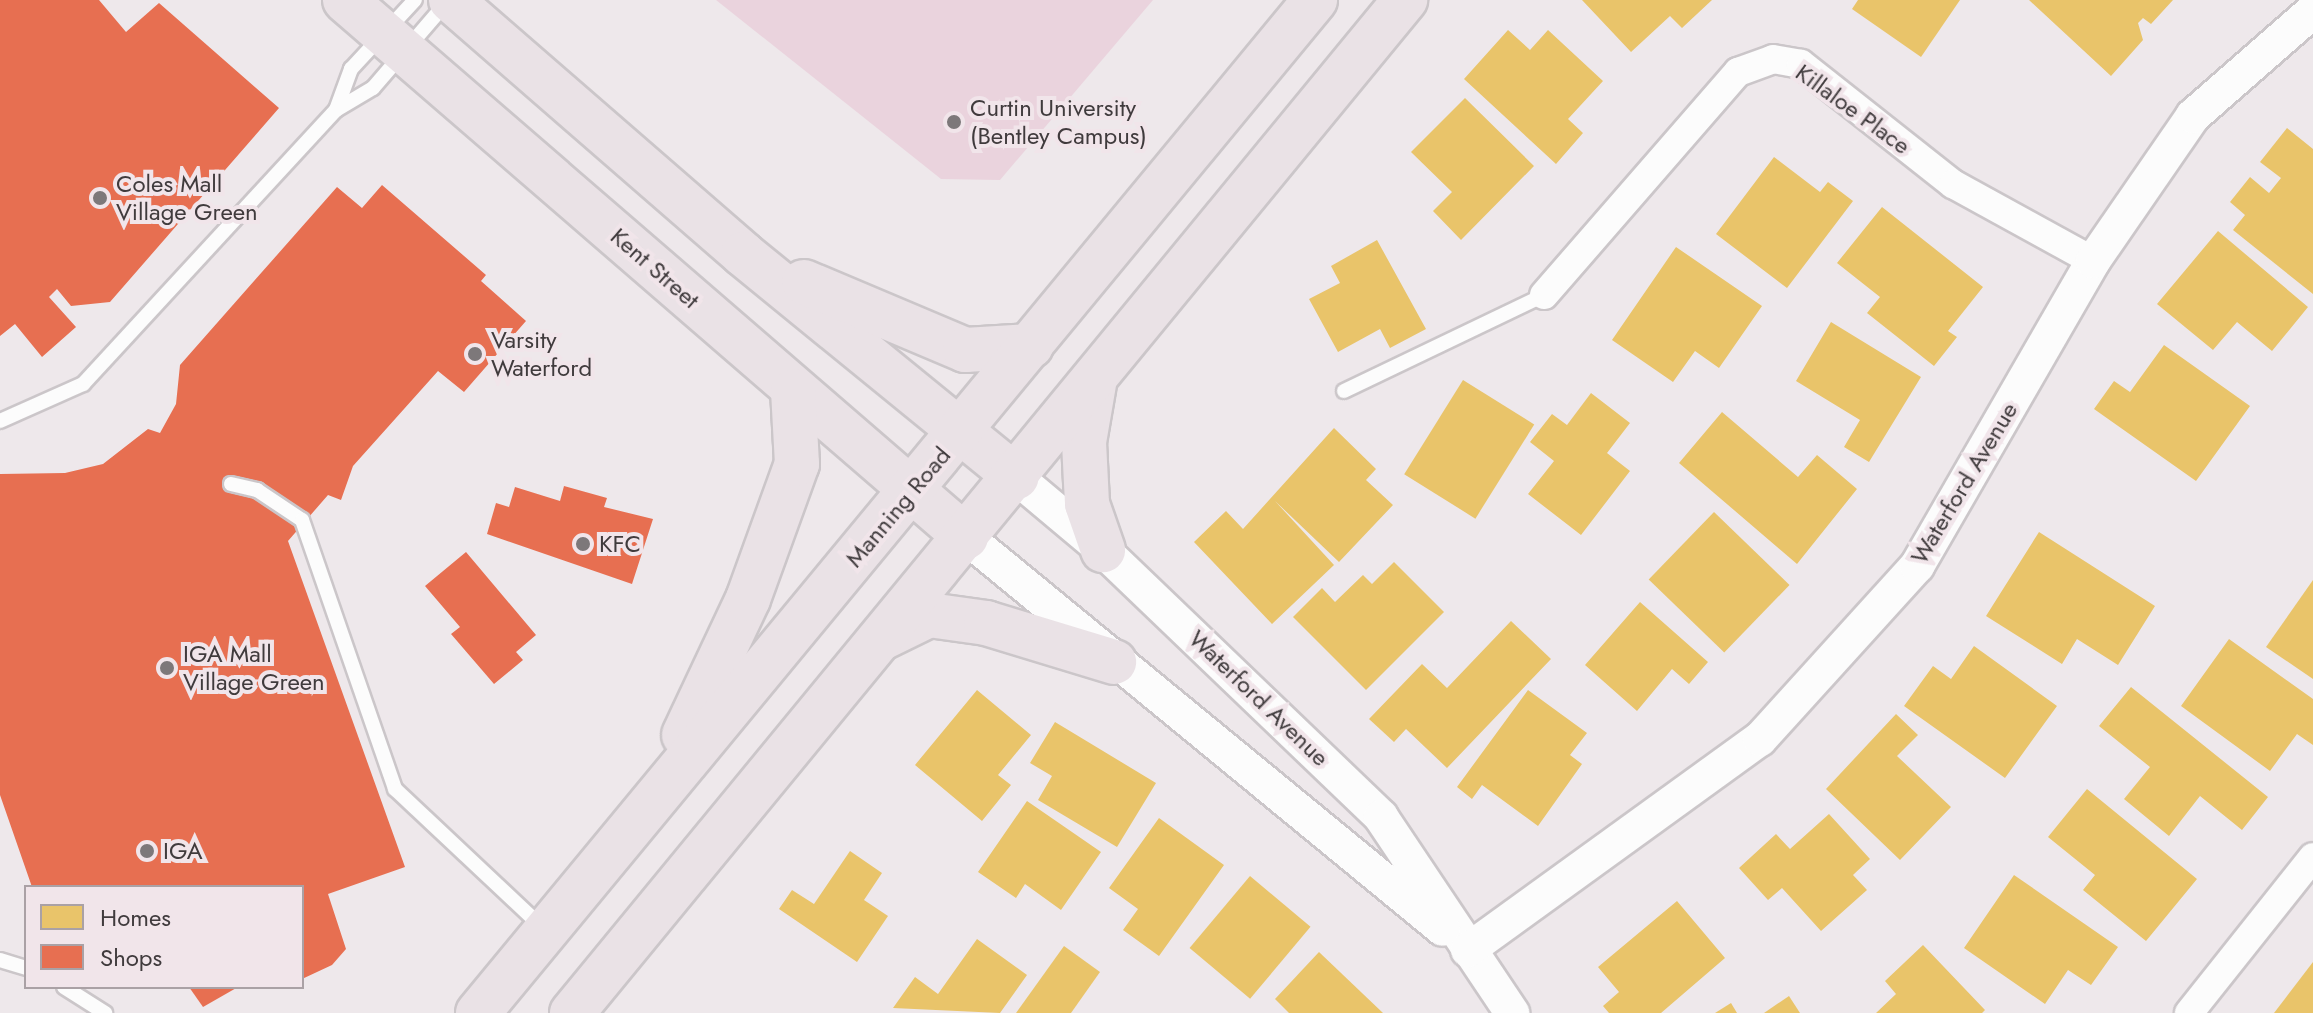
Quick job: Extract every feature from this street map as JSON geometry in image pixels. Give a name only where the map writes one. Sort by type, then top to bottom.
[{"type":"main road","name":"Kent Street","points":[[345,0],[793,391],[966,537]]},
{"type":"main road","points":[[450,0],[743,254],[1016,477]]},
{"type":"main road","name":"Manning Road","points":[[478,1013],[547,931],[661,785],[962,431],[1315,0]]},
{"type":"main road","points":[[572,1013],[1016,477],[1096,374],[1405,0]]},
{"type":"main road","points":[[743,254],[921,337],[965,350],[1031,346]]},
{"type":"main road","points":[[1096,374],[1084,442],[1087,504],[1103,550]]},
{"type":"main road","points":[[661,785],[748,599],[797,464],[793,391]]},
{"type":"main road","points":[[881,639],[929,615],[986,623],[1114,662]]},
{"type":"street","name":"Waterford Avenue","points":[[1468,950],[1760,739],[1907,577],[2093,261],[2193,116],[2313,11]]},
{"type":"street","name":"Killaloe Place","points":[[1544,295],[1738,72],[1773,59],[1801,64],[1953,184],[2093,261]]},
{"type":"street","name":"Waterford Avenue","points":[[1016,477],[1103,550],[1381,817],[1512,1013]]},
{"type":"street","name":"Waterford Avenue","points":[[966,537],[1114,662],[1468,950]]},
{"type":"street","points":[[2189,1013],[2313,857]]},
{"type":"lane","points":[[0,421],[83,384],[336,110],[373,88],[415,0]]},
{"type":"lane","points":[[336,110],[351,69],[394,43],[450,0]]},
{"type":"lane","points":[[1344,391],[1544,295]]},
{"type":"lane","points":[[231,484],[257,490],[298,514],[395,789],[461,856],[547,931]]},
{"type":"lane","points":[[0,960],[24,967]]},
{"type":"lane","points":[[67,989],[105,1013]]},
{"type":"shaded area","points":[[716,0],[1153,0],[1000,180],[941,179]]},
{"type":"building: Homes","points":[[1582,0],[1712,0],[1682,28],[1670,16],[1631,52]]},
{"type":"building: Homes","points":[[1858,0],[1960,0],[1921,57],[1852,9]]},
{"type":"building: Homes","points":[[2029,0],[2173,0],[2151,24],[2143,18],[2138,23],[2143,40],[2111,76]]},
{"type":"building: Homes","points":[[1508,30],[1530,50],[1548,30],[1603,81],[1568,119],[1583,133],[1556,164],[1464,79]]},
{"type":"building: Homes","points":[[1465,98],[1534,166],[1461,240],[1433,211],[1452,192],[1411,152]]},
{"type":"building: Homes","points":[[2287,128],[2313,149],[2313,294],[2233,230],[2245,215],[2230,202],[2250,177],[2269,193],[2281,178],[2260,162]]},
{"type":"building: Homes","points":[[1774,157],[1820,192],[1828,182],[1853,201],[1787,288],[1716,234]]},
{"type":"building: Homes","points":[[1882,207],[1983,287],[1948,331],[1957,337],[1934,366],[1867,313],[1880,297],[1837,263]]},
{"type":"building: Homes","points":[[2218,231],[2308,307],[2272,351],[2237,322],[2213,350],[2157,304]]},
{"type":"building: Homes","points":[[1377,240],[1426,329],[1390,348],[1380,329],[1338,352],[1309,299],[1340,283],[1331,266]]},
{"type":"building: Homes","points":[[1676,247],[1762,306],[1719,368],[1695,351],[1673,382],[1612,340]]},
{"type":"building: Homes","points":[[1831,322],[1921,377],[1869,462],[1844,447],[1860,420],[1796,381]]},
{"type":"building: Homes","points":[[2164,345],[2250,406],[2196,481],[2094,409],[2114,381],[2130,392]]},
{"type":"building: Homes","points":[[1463,380],[1534,425],[1475,519],[1404,474]]},
{"type":"building: Homes","points":[[1591,393],[1630,423],[1607,453],[1630,471],[1581,535],[1528,494],[1554,461],[1530,442],[1552,414],[1567,425]]},
{"type":"building: Homes","points":[[1722,412],[1798,477],[1817,455],[1857,489],[1797,564],[1679,463]]},
{"type":"building: Homes","points":[[1334,428],[1376,469],[1366,480],[1393,505],[1339,562],[1275,501],[1334,565],[1272,624],[1194,542],[1226,511],[1243,529]]},
{"type":"building: Homes","points":[[1714,512],[1790,585],[1724,653],[1649,580]]},
{"type":"building: Homes","points":[[2039,532],[2155,606],[2118,665],[2077,639],[2062,664],[1986,616]]},
{"type":"building: Homes","points":[[1394,562],[1444,612],[1366,690],[1293,617],[1322,588],[1335,602],[1363,575],[1372,584]]},
{"type":"building: Homes","points":[[2313,580],[2313,679],[2266,647]]},
{"type":"building: Homes","points":[[1640,602],[1708,662],[1689,684],[1672,669],[1637,711],[1585,665]]},
{"type":"building: Homes","points":[[1511,621],[1551,659],[1447,768],[1406,729],[1394,742],[1369,719],[1422,664],[1447,688]]},
{"type":"building: Homes","points":[[2229,639],[2313,699],[2313,745],[2297,734],[2270,771],[2181,706]]},
{"type":"building: Homes","points":[[1974,646],[2057,706],[2005,778],[1904,706],[1933,666],[1951,679]]},
{"type":"building: Homes","points":[[2131,687],[2268,797],[2242,830],[2200,796],[2169,836],[2124,799],[2150,767],[2099,726]]},
{"type":"building: Homes","points":[[977,690],[1031,735],[998,775],[1011,785],[982,821],[915,765]]},
{"type":"building: Homes","points":[[1528,690],[1587,733],[1570,755],[1582,764],[1538,826],[1482,785],[1472,799],[1457,787]]},
{"type":"building: Homes","points":[[1896,714],[1918,735],[1897,756],[1951,807],[1900,860],[1826,789]]},
{"type":"building: Homes","points":[[1055,722],[1156,783],[1117,847],[1038,800],[1052,776],[1030,763]]},
{"type":"building: Homes","points":[[2087,789],[2197,879],[2146,941],[2083,890],[2095,875],[2048,837]]},
{"type":"building: Homes","points":[[1027,801],[1101,852],[1061,910],[1025,884],[1016,898],[978,872]]},
{"type":"building: Homes","points":[[1829,814],[1870,859],[1853,875],[1867,890],[1821,931],[1782,888],[1768,900],[1739,868],[1776,834],[1790,849]]},
{"type":"building: Homes","points":[[1159,818],[1224,865],[1159,956],[1123,930],[1138,909],[1109,888]]},
{"type":"building: Homes","points":[[850,851],[882,873],[864,900],[888,916],[857,962],[779,909],[792,890],[814,904]]},
{"type":"building: Homes","points":[[2014,875],[2118,947],[2091,985],[2068,970],[2045,1004],[1964,948]]},
{"type":"building: Homes","points":[[1250,876],[1311,927],[1250,999],[1190,948]]},
{"type":"building: Homes","points":[[1677,901],[1725,958],[1661,1013],[1609,1013],[1603,1006],[1619,992],[1598,967]]},
{"type":"building: Homes","points":[[977,939],[1027,975],[1000,1013],[893,1008],[915,977],[938,994]]},
{"type":"building: Homes","points":[[1923,945],[1985,1010],[1982,1013],[1876,1013],[1896,994],[1885,981]]},
{"type":"building: Homes","points":[[1064,946],[1100,972],[1071,1013],[1016,1013]]},
{"type":"building: Homes","points":[[1319,952],[1383,1013],[1289,1013],[1275,999]]},
{"type":"building: Homes","points":[[2313,962],[2313,1013],[2274,1013]]},
{"type":"building: Homes","points":[[1789,996],[1800,1013],[1764,1013]]},
{"type":"building: Homes","points":[[1731,1003],[1737,1013],[1715,1013]]},
{"type":"building: Shops","name":"Coles Mall Village Green","points":[[0,0],[99,0],[126,32],[159,3],[279,108],[110,302],[71,306],[57,289],[49,297],[76,327],[42,357],[15,324],[0,336]]},
{"type":"building: Shops","name":"IGA Mall Village Green","points":[[382,185],[486,275],[481,281],[526,321],[464,392],[438,371],[353,466],[341,500],[328,495],[288,541],[405,867],[328,894],[346,949],[332,965],[304,978],[304,885],[31,885],[0,795],[0,474],[65,473],[103,464],[148,429],[160,433],[176,404],[180,365],[337,187],[362,208]]},
{"type":"building: Shops","name":"KFC","points":[[564,486],[607,498],[604,507],[653,519],[632,584],[487,534],[496,503],[509,507],[515,487],[560,501]]},
{"type":"building: Shops","points":[[466,552],[536,635],[516,652],[523,660],[494,684],[451,634],[460,627],[425,586]]},
{"type":"building: Shops","points":[[190,989],[234,989],[203,1007]]},
{"type":"place","name":"Curtin University (Bentley Campus)","points":[[954,122]]},
{"type":"place","name":"Coles Mall Village Green","points":[[100,198]]},
{"type":"place","name":"Varsity Waterford","points":[[475,354]]},
{"type":"place","name":"KFC","points":[[583,544]]},
{"type":"place","name":"IGA Mall Village Green","points":[[167,668]]},
{"type":"place","name":"IGA","points":[[147,851]]}]
